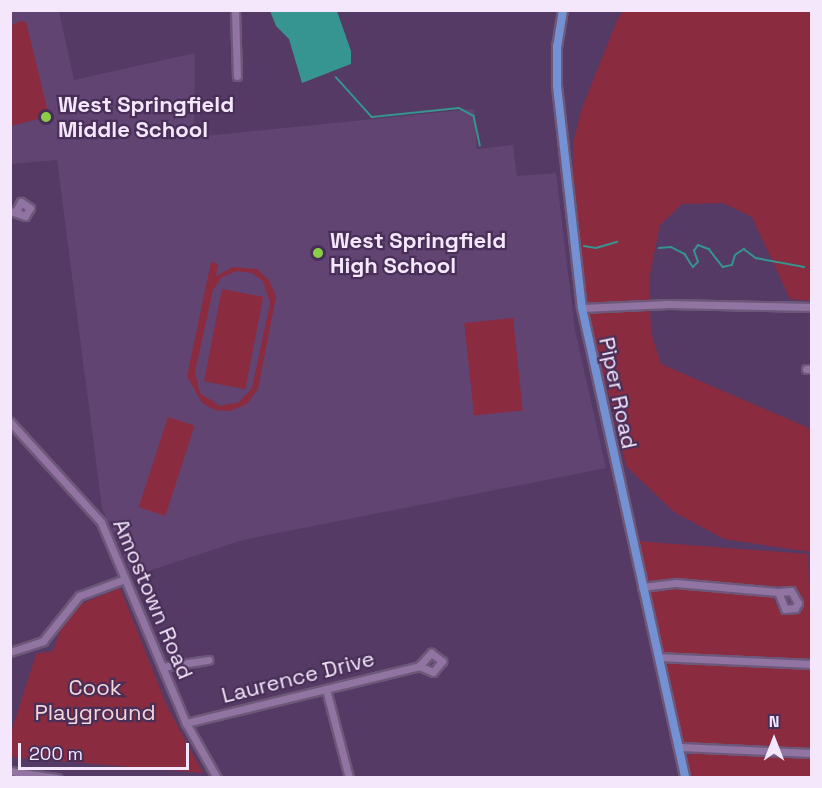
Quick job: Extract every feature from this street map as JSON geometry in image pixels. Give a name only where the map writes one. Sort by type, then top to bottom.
[{"type":"main road","name":"Piper Road","points":[[563,10],[556,68],[582,308],[685,777]]},
{"type":"street","points":[[235,10],[237,76]]},
{"type":"street","points":[[582,308],[668,304],[812,307]]},
{"type":"street","name":"Amostown Road","points":[[10,423],[96,512],[186,723],[217,777]]},
{"type":"street","points":[[10,652],[43,641],[79,596],[125,579]]},
{"type":"street","points":[[642,587],[676,583],[778,592]]},
{"type":"street","points":[[658,657],[812,664]]},
{"type":"street","points":[[162,667],[208,660]]},
{"type":"street","name":"Laurence Drive","points":[[186,723],[419,666]]},
{"type":"street","points":[[327,689],[349,777]]},
{"type":"street","points":[[679,747],[812,753]]},
{"type":"street","points":[[10,771],[57,777]]},
{"type":"shaded area","name":"West Springfield High School","points":[[10,11],[59,11],[74,80],[195,53],[194,137],[474,109],[477,149],[513,145],[517,176],[556,173],[575,330],[606,468],[243,540],[133,576],[102,508],[57,160],[11,164]]},
{"type":"shaded area","points":[[270,11],[337,11],[351,51],[351,64],[302,83],[289,39],[276,26]]},
{"type":"green space","points":[[624,10],[811,11],[811,301],[790,299],[752,217],[723,203],[682,204],[660,225],[649,279],[651,333],[661,364],[811,429],[811,552],[724,539],[674,512],[626,466],[586,300],[573,167],[573,143],[582,108],[618,18]]},
{"type":"green space","points":[[21,21],[26,22],[49,116],[11,126],[11,25]]},
{"type":"green space","points":[[211,262],[218,264],[216,276],[233,267],[257,269],[269,280],[276,297],[258,389],[247,404],[230,411],[215,410],[202,403],[187,376]],"holes":[[[237,271],[252,273],[263,281],[270,303],[252,388],[239,402],[220,406],[200,393],[195,372],[213,290],[222,277]]]},
{"type":"green space","points":[[222,289],[263,297],[245,389],[204,381]]},
{"type":"green space","points":[[513,318],[523,410],[474,416],[464,323]]},
{"type":"green space","points":[[168,417],[195,426],[165,516],[139,507]]},
{"type":"green space","points":[[637,541],[808,554],[811,661],[663,653],[648,593],[650,589],[675,587],[770,593],[779,609],[790,614],[801,606],[802,597],[795,589],[785,587],[674,579],[647,582]]},
{"type":"green space","name":"Cook Playground","points":[[120,588],[167,706],[203,773],[11,757],[11,733],[36,654],[53,651],[63,623],[78,605]]},
{"type":"green space","points":[[671,662],[811,668],[811,749],[684,742],[665,667]]},
{"type":"green space","points":[[695,752],[811,757],[811,777],[690,777],[687,756]]},
{"type":"waterway","points":[[336,77],[372,117],[459,108],[474,116],[480,145]]},
{"type":"waterway","points":[[584,246],[596,248],[617,242]]},
{"type":"waterway","points":[[659,248],[671,247],[685,254],[693,267],[698,262],[694,251],[698,245],[709,249],[723,267],[732,265],[735,255],[744,249],[756,258],[804,267]]},
{"type":"place","name":"West Springfield Middle School","points":[[46,117]]},
{"type":"place","name":"West Springfield High School","points":[[318,253]]}]
